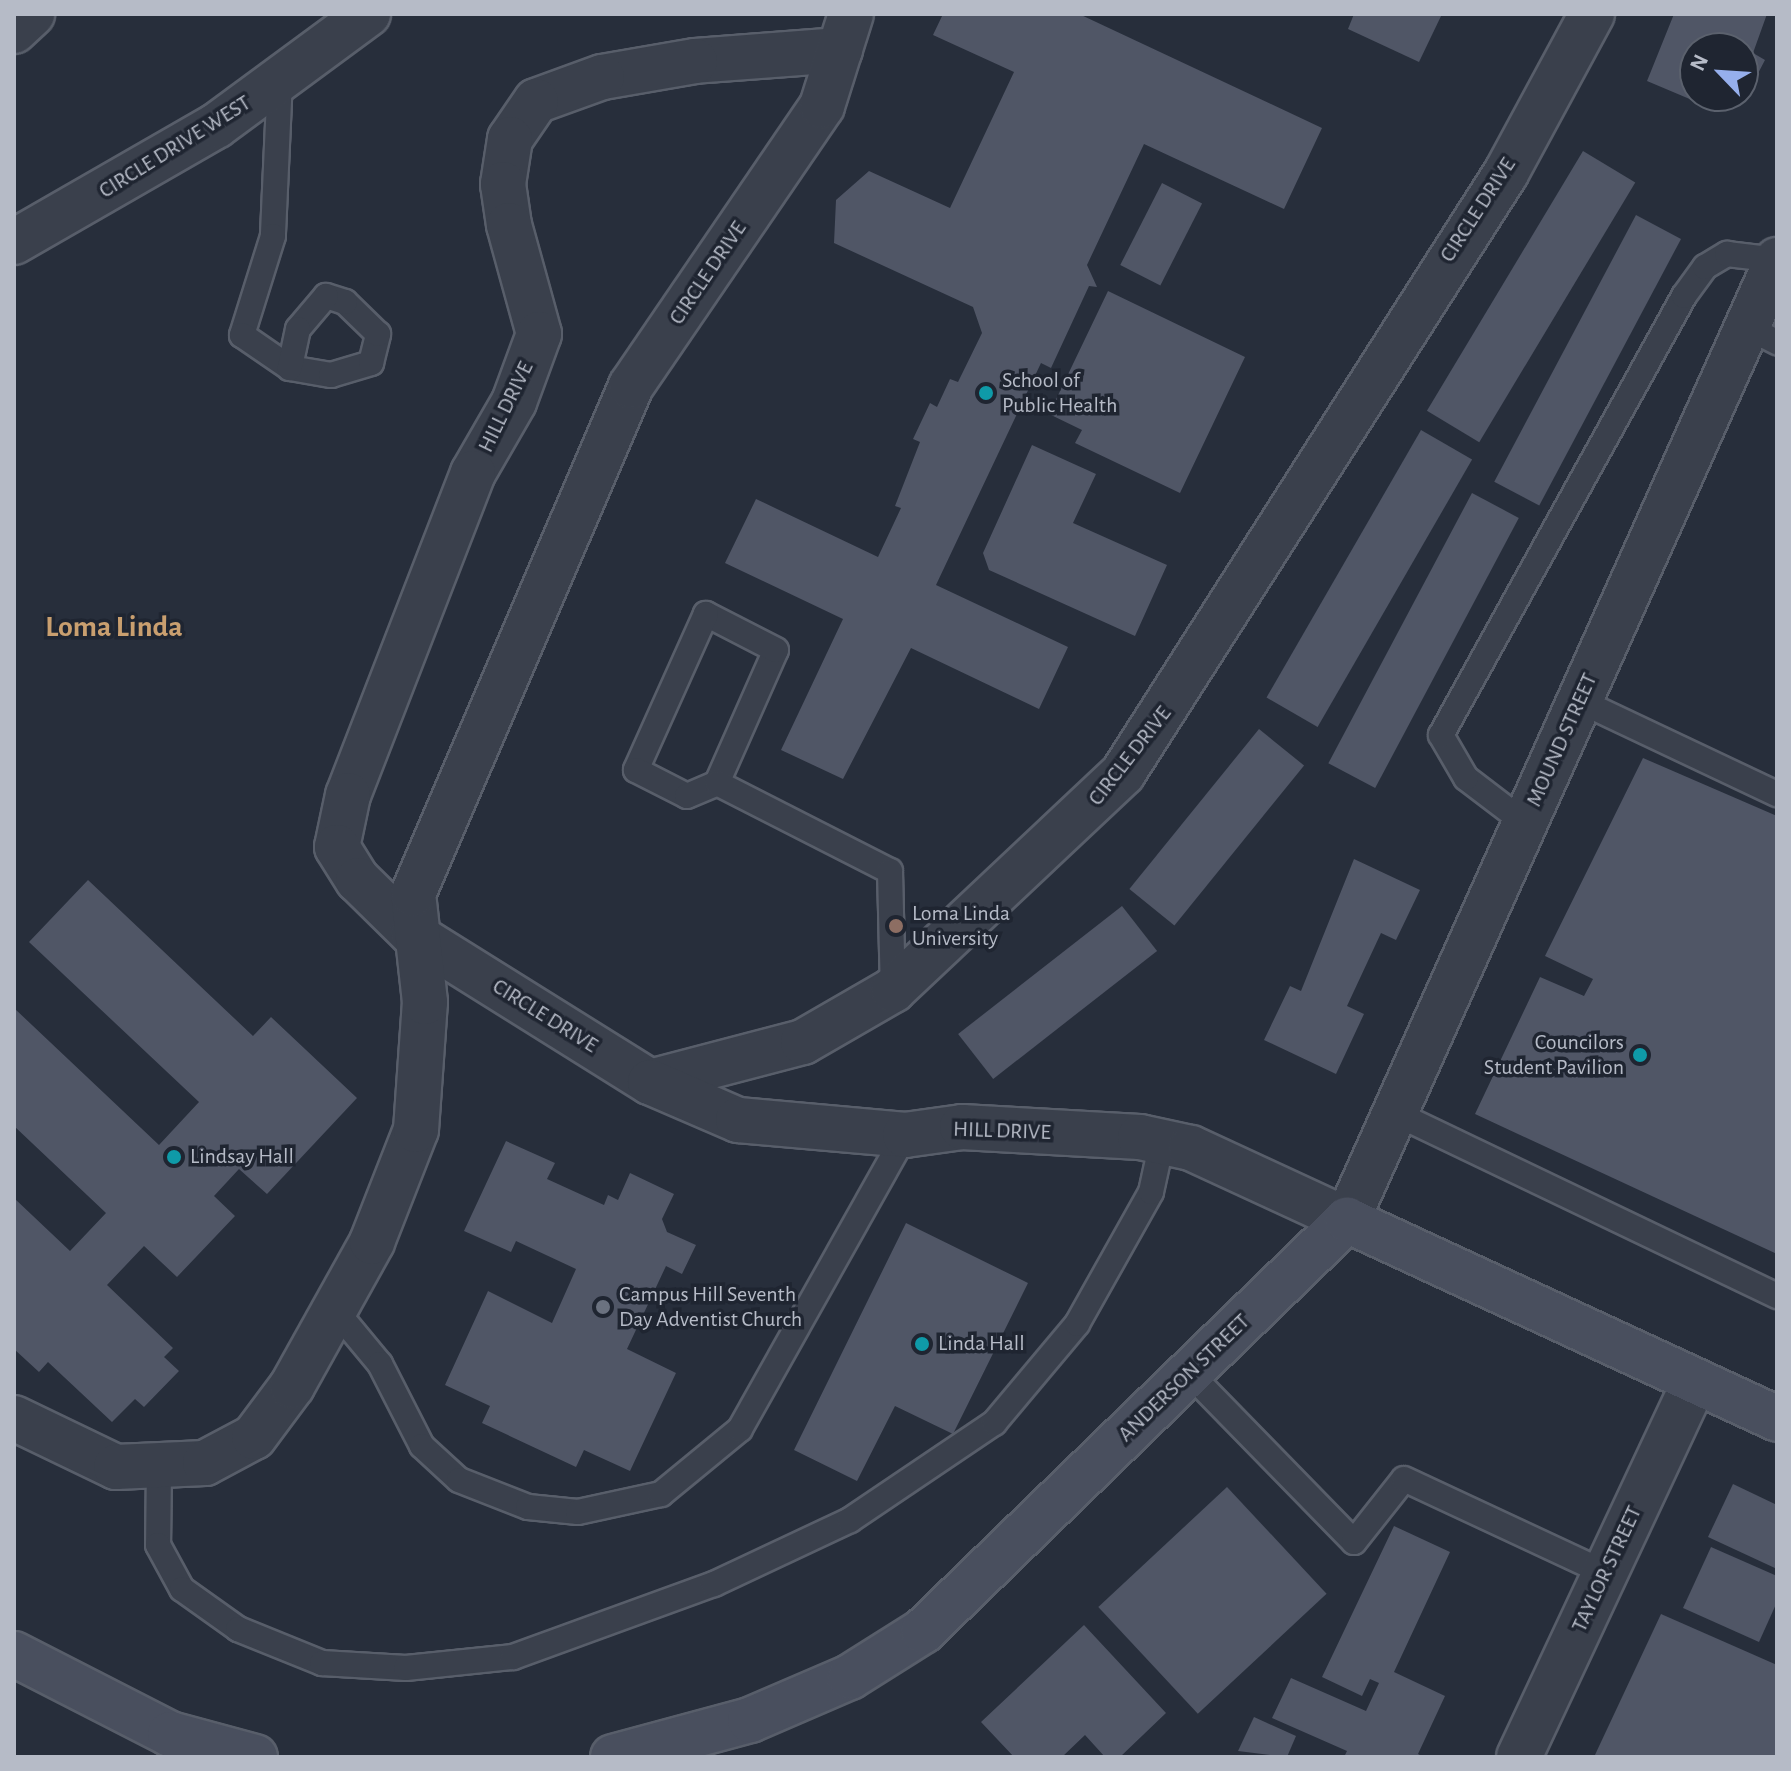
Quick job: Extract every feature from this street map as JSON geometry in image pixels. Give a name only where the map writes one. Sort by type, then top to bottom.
[{"type":"main road","name":"ANDERSON STREET","points":[[627,1756],[781,1707],[850,1677],[923,1631],[1347,1220]]},
{"type":"main road","points":[[1347,1220],[1777,1419]]},
{"type":"main road","points":[[14,1654],[170,1734],[255,1757]]},
{"type":"street","points":[[14,31],[32,14]]},
{"type":"street","name":"CIRCLE DRIVE WEST","points":[[14,242],[216,126],[368,14]]},
{"type":"street","name":"CIRCLE DRIVE","points":[[413,934],[650,1082],[803,1042],[893,990],[1123,773],[1506,173],[1592,14]]},
{"type":"street","name":"CIRCLE DRIVE","points":[[14,1418],[116,1467],[205,1463],[254,1437],[336,1311],[416,1130],[425,1002],[413,934],[413,894],[631,386],[822,106],[845,32]]},
{"type":"street","name":"HILL DRIVE","points":[[413,934],[358,880],[337,847],[348,795],[473,473],[514,402],[539,334],[509,225],[503,184],[510,139],[536,101],[602,77],[845,32]]},
{"type":"street","name":"MOUND STREET","points":[[1347,1220],[1580,701],[1762,334],[1777,260]]},
{"type":"street","name":"HILL DRIVE","points":[[650,1082],[738,1120],[905,1135],[962,1127],[1162,1142],[1191,1148],[1347,1220]]},
{"type":"street","name":"TAYLOR STREET","points":[[1519,1757],[1695,1382]]},
{"type":"lane","points":[[280,79],[273,236],[242,335],[290,368]]},
{"type":"lane","points":[[1525,823],[1466,778],[1441,735],[1684,296],[1705,267],[1727,254],[1777,260]]},
{"type":"lane","points":[[706,614],[776,650],[717,783],[687,796],[636,770],[706,614]]},
{"type":"lane","points":[[1580,701],[1777,794]]},
{"type":"lane","points":[[717,783],[890,871],[893,990]]},
{"type":"lane","points":[[1395,1113],[1777,1296]]},
{"type":"lane","points":[[336,1311],[380,1364],[422,1446],[459,1480],[528,1507],[578,1512],[661,1494],[740,1429],[905,1135]]},
{"type":"lane","points":[[159,1467],[158,1545],[182,1589],[238,1629],[322,1663],[406,1668],[513,1657],[714,1584],[850,1520],[994,1423],[1077,1324],[1151,1192],[1162,1142]]},
{"type":"lane","points":[[1189,1373],[1354,1542],[1404,1479],[1606,1573]]},
{"type":"building","name":"School of Public Health","points":[[943,14],[1079,14],[1322,128],[1284,209],[1144,144],[1087,265],[1097,287],[1089,286],[1051,368],[1041,363],[936,585],[1068,647],[1039,709],[911,648],[843,779],[781,750],[843,619],[725,563],[756,499],[878,557],[901,508],[895,506],[920,442],[913,439],[930,403],[937,407],[950,379],[958,382],[982,333],[973,307],[834,243],[836,200],[869,171],[950,208],[1014,72],[933,35]]},
{"type":"building","points":[[1354,14],[1442,14],[1419,62],[1348,29]]},
{"type":"building","points":[[1674,14],[1767,14],[1759,36],[1759,32],[1679,32],[1679,95],[1647,81]]},
{"type":"building","points":[[1759,56],[1765,60],[1759,72]]},
{"type":"building","points":[[1583,151],[1635,182],[1479,442],[1427,411]]},
{"type":"building","points":[[1162,183],[1202,203],[1160,285],[1120,265]]},
{"type":"building","points":[[1636,215],[1681,239],[1539,506],[1494,482]]},
{"type":"building","points":[[1108,291],[1245,357],[1180,493],[1075,443],[1082,430],[1049,414]]},
{"type":"building","points":[[1421,430],[1472,459],[1318,727],[1266,698]]},
{"type":"building","points":[[1032,445],[1096,474],[1073,523],[1167,565],[1135,636],[989,570],[983,553]]},
{"type":"building","points":[[1472,493],[1519,518],[1375,788],[1328,763]]},
{"type":"building","points":[[1259,729],[1304,766],[1174,926],[1129,889]]},
{"type":"building","name":"Councilors Student Pavilion","points":[[1643,758],[1777,816],[1777,1254],[1475,1114],[1540,977],[1584,996],[1593,979],[1545,956]]},
{"type":"building","points":[[1354,859],[1420,890],[1396,940],[1381,933],[1347,1006],[1364,1014],[1336,1074],[1264,1040],[1290,986],[1301,991]]},
{"type":"building","name":"Lindsay Hall","points":[[88,880],[253,1036],[271,1017],[357,1098],[267,1194],[239,1169],[214,1196],[235,1216],[177,1277],[144,1246],[107,1285],[173,1348],[164,1357],[179,1371],[144,1407],[135,1399],[112,1422],[48,1362],[39,1372],[14,1349],[14,1198],[70,1251],[106,1213],[14,1126],[14,1008],[159,1145],[199,1102],[29,942]]},
{"type":"building","points":[[1122,906],[1157,951],[993,1079],[958,1034]]},
{"type":"building","name":"Campus Hill Seventh Day Adventist Church","points":[[506,1141],[555,1163],[547,1179],[604,1205],[608,1195],[618,1200],[630,1173],[674,1194],[662,1219],[667,1232],[696,1245],[682,1274],[666,1266],[627,1349],[676,1373],[630,1471],[584,1450],[576,1467],[482,1423],[490,1406],[445,1385],[488,1291],[552,1323],[576,1269],[516,1241],[511,1252],[464,1231]]},
{"type":"building","name":"Linda Hall","points":[[906,1223],[1028,1283],[953,1434],[895,1406],[857,1481],[794,1450]]},
{"type":"building","points":[[1733,1484],[1777,1505],[1777,1569],[1708,1537]]},
{"type":"building","points":[[1227,1487],[1327,1594],[1198,1714],[1098,1607]]},
{"type":"building","points":[[1394,1526],[1450,1552],[1394,1672],[1445,1696],[1418,1754],[1424,1757],[1344,1757],[1347,1751],[1272,1718],[1291,1678],[1366,1711],[1379,1683],[1370,1679],[1362,1696],[1322,1677]]},
{"type":"building","points":[[1711,1547],[1777,1576],[1777,1602],[1759,1642],[1683,1608]]},
{"type":"building","points":[[1661,1614],[1777,1665],[1777,1757],[1594,1757]]},
{"type":"building","points":[[1084,1625],[1166,1713],[1120,1757],[1105,1757],[1085,1735],[1062,1757],[1014,1757],[981,1722]]},
{"type":"building","points":[[1254,1717],[1296,1736],[1287,1757],[1238,1751]]},
{"type":"place","name":"School of Public Health","points":[[986,393]]},
{"type":"place","name":"Loma Linda University","points":[[896,926]]},
{"type":"place","name":"Councilors Student Pavilion","points":[[1640,1055]]},
{"type":"place","name":"Lindsay Hall","points":[[174,1157]]},
{"type":"place","name":"Campus Hill Seventh Day Adventist Church","points":[[603,1307]]},
{"type":"place","name":"Linda Hall","points":[[922,1344]]},
{"type":"district","name":"Loma Linda","points":[[114,627]]}]
